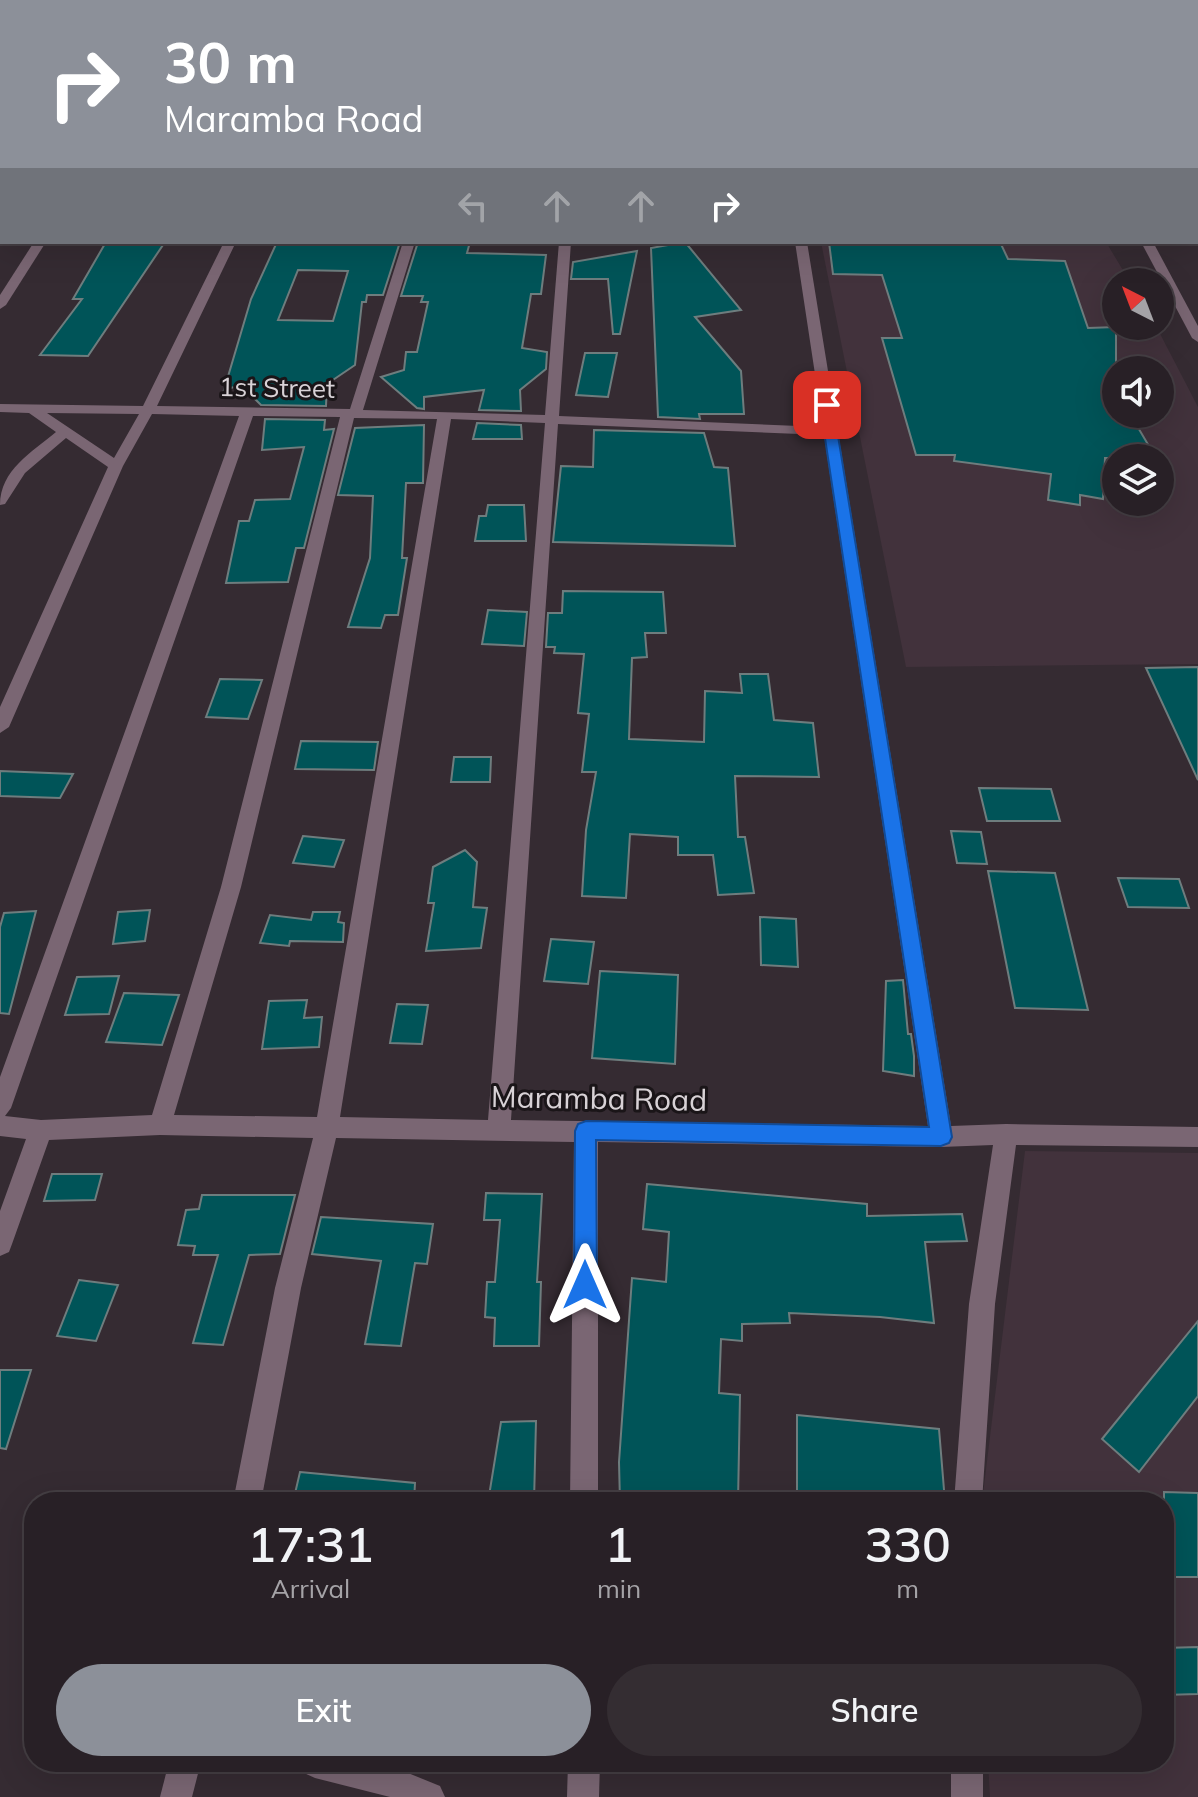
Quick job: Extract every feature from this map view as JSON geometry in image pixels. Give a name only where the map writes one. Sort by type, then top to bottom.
[{"type":"street","points":[[1142,0],[1164,0]]},
{"type":"street","points":[[0,305],[39,244]]},
{"type":"street","points":[[0,727],[116,466],[148,410],[229,244]]},
{"type":"street","points":[[160,1125],[231,887],[352,414],[408,244]]},
{"type":"street","points":[[499,1130],[565,244]]},
{"type":"street","points":[[801,244],[941,1137]]},
{"type":"street","points":[[1148,244],[1182,295],[1198,338]]},
{"type":"street","name":"1st Street","points":[[0,408],[445,415],[830,431]]},
{"type":"street","points":[[31,408],[116,466]]},
{"type":"street","points":[[0,1108],[248,411]]},
{"type":"street","points":[[249,1492],[288,1288],[327,1128],[445,415]]},
{"type":"street","points":[[0,501],[19,470],[67,430]]},
{"type":"street","name":"Maramba Road","points":[[0,1126],[41,1130],[160,1125],[941,1137],[1006,1134],[1198,1137]]},
{"type":"street","points":[[0,1244],[41,1130]]},
{"type":"street","points":[[584,1492],[586,1131]]},
{"type":"street","points":[[969,1492],[982,1304],[1006,1134]]},
{"type":"street","points":[[176,1797],[182,1772]]},
{"type":"street","points":[[359,1772],[429,1797]]},
{"type":"street","points":[[583,1797],[584,1772]]},
{"type":"street","points":[[967,1772],[967,1797]]},
{"type":"shaded area","points":[[821,244],[1107,244],[1122,268],[1102,268],[1102,340],[1163,340],[1172,356],[1102,356],[1102,428],[1174,428],[1174,361],[1198,407],[1198,664],[906,667]]},
{"type":"shaded area","points":[[1025,1151],[1198,1153],[1198,1797],[990,1797],[989,1772],[1174,1772],[1174,1492],[983,1492]]},
{"type":"building","points":[[105,244],[164,244],[88,356],[40,355],[82,299],[73,299]]},
{"type":"building","points":[[276,244],[399,244],[383,295],[367,295],[366,302],[362,302],[355,365],[327,384],[326,406],[261,405],[241,385],[224,390],[251,299]],"holes":[[[298,270],[348,271],[333,321],[278,320]]]},
{"type":"building","points":[[417,244],[469,244],[467,253],[546,255],[541,294],[531,294],[522,348],[547,352],[546,369],[520,390],[521,411],[479,410],[484,390],[424,397],[424,409],[417,408],[381,377],[404,370],[406,352],[417,352],[428,302],[421,302],[423,296],[401,296]]},
{"type":"building","points":[[687,244],[741,310],[695,317],[741,371],[744,414],[699,414],[700,419],[658,417],[651,248]]},
{"type":"building","points":[[829,244],[1001,244],[1008,259],[1065,261],[1088,328],[1102,328],[1102,340],[1116,340],[1116,356],[1102,356],[1102,428],[1138,428],[1148,444],[1102,444],[1102,499],[1080,495],[1080,505],[1048,500],[1051,474],[954,461],[955,455],[916,455],[882,338],[902,338],[882,275],[833,274]]},
{"type":"building","points":[[637,251],[620,334],[613,334],[608,279],[571,279],[573,262]]},
{"type":"building","points":[[585,353],[617,353],[608,397],[576,395]]},
{"type":"building","points":[[265,419],[325,420],[324,430],[334,429],[304,548],[296,548],[288,582],[226,583],[239,521],[249,521],[255,500],[290,499],[304,447],[262,450]]},
{"type":"building","points":[[477,423],[521,425],[522,439],[473,439]]},
{"type":"building","points":[[424,425],[423,483],[406,483],[402,558],[407,558],[398,615],[385,615],[381,628],[348,627],[370,558],[373,496],[338,495],[355,428]]},
{"type":"building","points":[[594,430],[704,433],[714,467],[728,468],[735,546],[553,542],[561,466],[593,467]]},
{"type":"building","points":[[488,505],[524,505],[526,541],[475,541],[479,516],[486,516]]},
{"type":"building","points":[[563,591],[663,592],[666,633],[645,633],[647,657],[632,658],[629,739],[704,742],[705,691],[742,693],[740,674],[768,674],[774,720],[813,723],[819,777],[735,776],[738,837],[745,837],[754,893],[718,895],[713,855],[678,855],[678,837],[630,834],[626,898],[582,896],[586,830],[596,772],[582,772],[589,714],[578,713],[584,654],[554,653],[555,647],[546,647],[548,613],[562,613]]},
{"type":"building","points":[[488,610],[527,612],[524,646],[482,644]]},
{"type":"building","points":[[1198,667],[1198,780],[1146,668]]},
{"type":"building","points":[[220,679],[262,680],[248,719],[206,717]]},
{"type":"building","points":[[301,741],[378,742],[374,770],[295,769]]},
{"type":"building","points":[[454,757],[491,757],[490,782],[451,782]]},
{"type":"building","points":[[0,771],[73,774],[60,798],[0,796]]},
{"type":"building","points":[[979,788],[1051,789],[1060,821],[987,821]]},
{"type":"building","points":[[951,831],[981,832],[987,864],[957,863]]},
{"type":"building","points":[[303,836],[344,840],[334,867],[293,863]]},
{"type":"building","points":[[465,850],[477,862],[473,907],[487,908],[481,948],[426,951],[434,903],[428,903],[433,867]]},
{"type":"building","points":[[988,871],[1055,873],[1088,1010],[1015,1008]]},
{"type":"building","points":[[1118,878],[1179,879],[1189,908],[1128,907]]},
{"type":"building","points":[[150,910],[145,941],[113,944],[118,912]]},
{"type":"building","points":[[36,911],[9,1014],[0,1013],[0,927],[4,913]]},
{"type":"building","points":[[313,912],[340,912],[338,922],[344,923],[343,942],[290,941],[289,946],[260,943],[270,915],[311,920]]},
{"type":"building","points":[[760,917],[796,919],[798,967],[761,965]]},
{"type":"building","points":[[551,939],[594,942],[588,984],[544,981]]},
{"type":"building","points":[[600,971],[678,975],[675,1064],[592,1058]]},
{"type":"building","points":[[119,976],[109,1014],[65,1015],[77,977]]},
{"type":"building","points":[[903,980],[914,1076],[883,1071],[886,981]]},
{"type":"building","points":[[124,993],[179,995],[162,1045],[106,1042]]},
{"type":"building","points":[[307,1000],[304,1018],[322,1017],[319,1047],[262,1049],[269,1001]]},
{"type":"building","points":[[397,1004],[428,1005],[422,1044],[390,1043]]},
{"type":"building","points":[[52,1174],[102,1174],[95,1200],[44,1201]]},
{"type":"building","points":[[647,1184],[867,1204],[867,1216],[962,1214],[967,1241],[925,1242],[934,1323],[789,1313],[790,1323],[742,1324],[742,1341],[721,1339],[719,1393],[740,1395],[738,1492],[620,1492],[619,1462],[632,1278],[666,1282],[669,1232],[643,1229]]},
{"type":"building","points":[[486,1193],[542,1194],[537,1282],[541,1282],[539,1346],[494,1346],[495,1318],[485,1317],[487,1282],[495,1282],[500,1220],[484,1220]]},
{"type":"building","points":[[202,1195],[295,1195],[280,1254],[249,1255],[223,1345],[193,1343],[218,1255],[193,1255],[195,1246],[178,1245],[186,1210],[199,1209]]},
{"type":"building","points":[[321,1217],[433,1224],[427,1264],[415,1263],[401,1346],[365,1344],[381,1261],[312,1254]]},
{"type":"building","points":[[79,1280],[118,1285],[96,1341],[57,1336]]},
{"type":"building","points":[[1198,1321],[1198,1396],[1139,1472],[1102,1439]]},
{"type":"building","points":[[0,1370],[31,1370],[6,1449],[0,1448]]},
{"type":"building","points":[[797,1415],[939,1429],[944,1492],[797,1492]]},
{"type":"building","points":[[536,1421],[534,1492],[490,1492],[501,1422]]},
{"type":"building","points":[[300,1472],[415,1483],[415,1492],[295,1492]]},
{"type":"building","points":[[1174,1492],[1198,1493],[1198,1577],[1174,1577]]},
{"type":"building","points":[[1198,1647],[1198,1694],[1174,1695],[1174,1648]]},
{"type":"route","points":[[585,1285],[586,1131],[941,1137],[827,405]]}]
